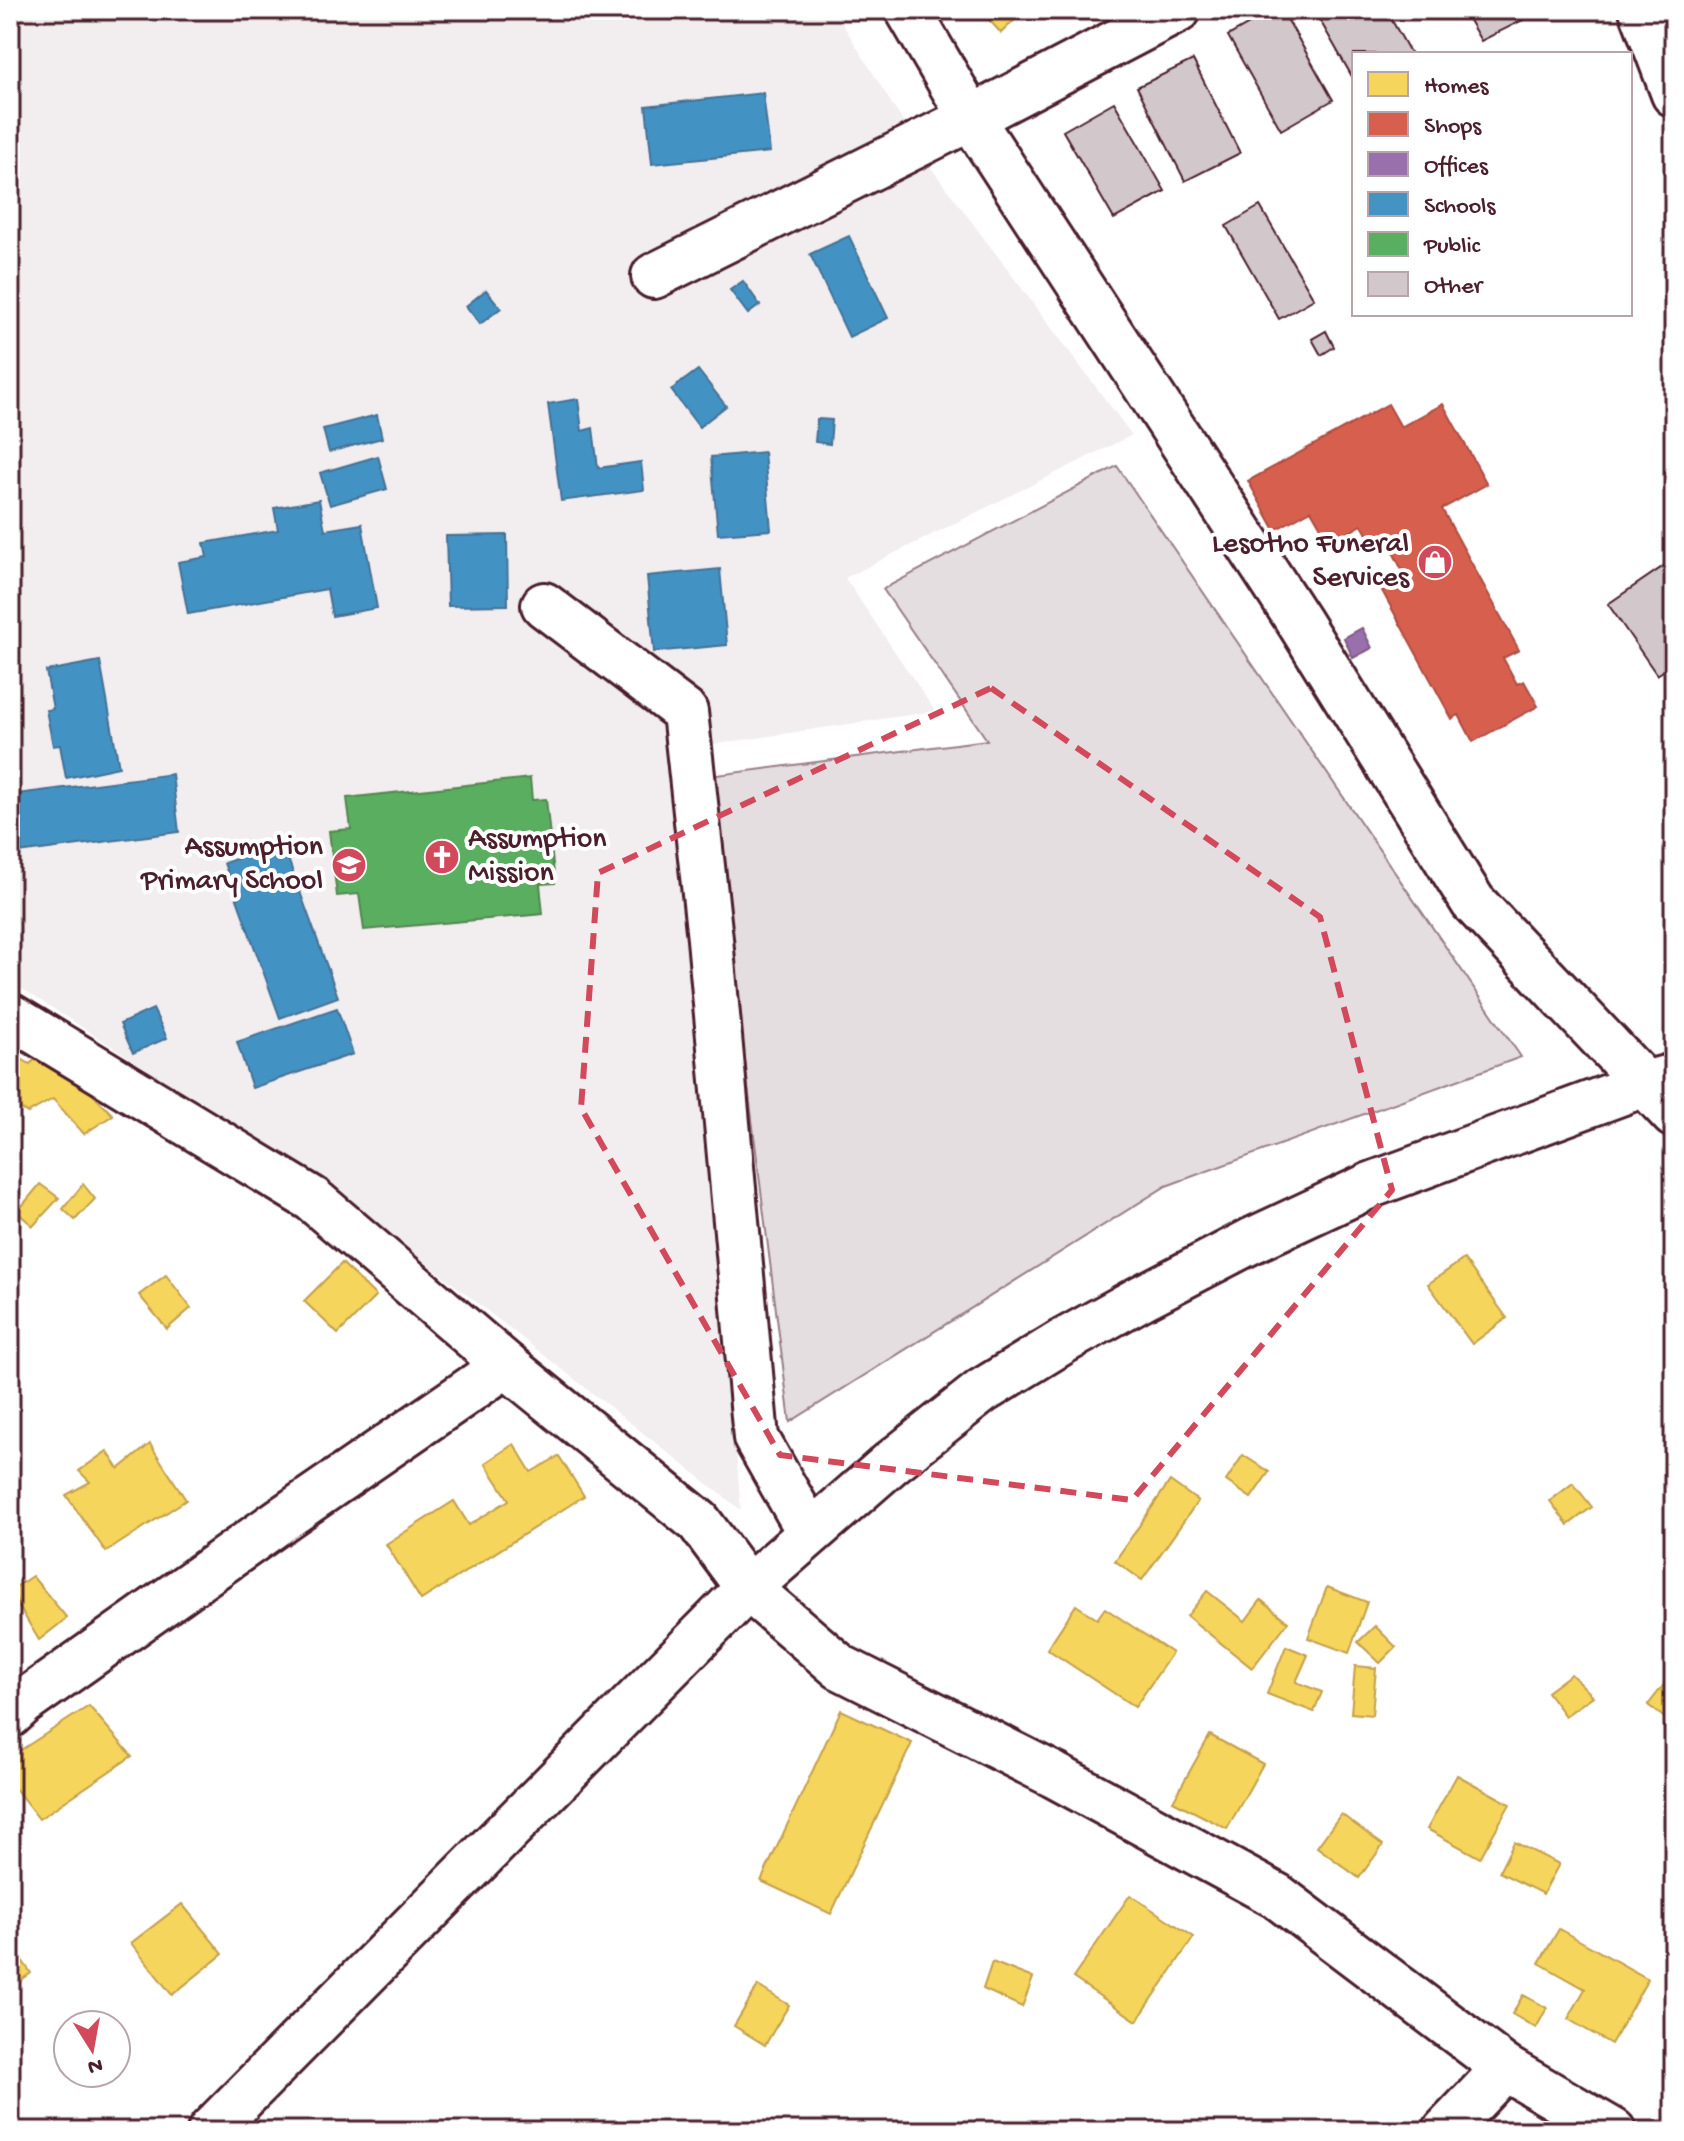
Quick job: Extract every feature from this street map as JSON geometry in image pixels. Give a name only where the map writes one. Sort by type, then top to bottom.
[{"type":"street","points":[[908,10],[971,118],[1299,622],[1473,902],[1659,1080],[1674,1115]]},
{"type":"street","points":[[654,276],[971,118],[1178,10]]},
{"type":"street","points":[[1642,10],[1674,94]]},
{"type":"street","points":[[544,605],[685,712],[710,939],[756,1438],[810,1533]]},
{"type":"street","points":[[10,1016],[312,1199],[506,1365],[699,1522],[748,1588],[840,1667],[1054,1775],[1277,1896],[1505,2068],[1613,2131]]},
{"type":"street","points":[[210,2131],[748,1588],[891,1463],[982,1391],[1143,1297],[1251,1241],[1371,1185],[1659,1080]]},
{"type":"street","points":[[10,1715],[281,1520],[506,1365]]},
{"type":"street","points":[[1445,2131],[1505,2068]]},
{"type":"highlighted area","points":[[991,688],[1320,917],[1392,1190],[1132,1500],[780,1455],[581,1108],[598,873]]},
{"type":"shaded area","name":"Assumption Primary School","points":[[10,10],[834,10],[932,169],[1132,435],[845,578],[935,711],[677,750],[741,1510],[327,1185],[10,981]]},
{"type":"shaded area","points":[[1117,466],[1521,1057],[1166,1186],[790,1422],[709,776],[987,740],[883,589]]},
{"type":"building: Homes","points":[[980,10],[1025,10],[1001,33]]},
{"type":"building: Homes","points":[[47,1048],[113,1115],[84,1134],[53,1099],[28,1113],[10,1103],[10,1094],[15,1089],[10,1084],[10,1067],[18,1057],[30,1064]]},
{"type":"building: Homes","points":[[40,1184],[59,1198],[33,1226],[17,1212]]},
{"type":"building: Homes","points":[[83,1184],[95,1199],[75,1220],[63,1209]]},
{"type":"building: Homes","points":[[1464,1259],[1507,1318],[1472,1344],[1428,1284]]},
{"type":"building: Homes","points":[[342,1263],[376,1296],[338,1334],[304,1301]]},
{"type":"building: Homes","points":[[166,1275],[191,1308],[167,1329],[139,1295]]},
{"type":"building: Homes","points":[[150,1444],[186,1500],[106,1552],[66,1495],[90,1482],[79,1471],[107,1451],[119,1469]]},
{"type":"building: Homes","points":[[514,1444],[531,1472],[559,1456],[584,1496],[421,1600],[386,1544],[454,1501],[469,1525],[509,1500],[485,1463]]},
{"type":"building: Homes","points":[[1243,1455],[1269,1472],[1251,1498],[1226,1481]]},
{"type":"building: Homes","points":[[1170,1481],[1198,1501],[1142,1580],[1115,1561]]},
{"type":"building: Homes","points":[[1573,1483],[1592,1507],[1568,1525],[1550,1501]]},
{"type":"building: Homes","points":[[32,1576],[67,1618],[39,1640],[18,1605],[13,1589]]},
{"type":"building: Homes","points":[[1327,1587],[1367,1602],[1349,1653],[1308,1638]]},
{"type":"building: Homes","points":[[1207,1591],[1245,1621],[1261,1600],[1288,1622],[1252,1668],[1187,1616]]},
{"type":"building: Homes","points":[[1076,1605],[1097,1619],[1105,1608],[1172,1653],[1135,1707],[1047,1649]]},
{"type":"building: Homes","points":[[1375,1626],[1396,1647],[1380,1663],[1358,1642]]},
{"type":"building: Homes","points":[[1286,1646],[1308,1655],[1296,1682],[1322,1692],[1314,1712],[1267,1694]]},
{"type":"building: Homes","points":[[1355,1666],[1376,1668],[1372,1715],[1351,1713]]},
{"type":"building: Homes","points":[[1674,1672],[1674,1725],[1648,1705]]},
{"type":"building: Homes","points":[[1571,1674],[1593,1696],[1565,1716],[1547,1692]]},
{"type":"building: Homes","points":[[89,1706],[132,1756],[39,1819],[10,1782],[10,1757]]},
{"type":"building: Homes","points":[[841,1710],[912,1743],[831,1914],[761,1881]]},
{"type":"building: Homes","points":[[1210,1735],[1263,1764],[1227,1829],[1173,1801]]},
{"type":"building: Homes","points":[[1457,1775],[1510,1804],[1480,1858],[1427,1829]]},
{"type":"building: Homes","points":[[1341,1814],[1383,1845],[1359,1878],[1317,1847]]},
{"type":"building: Homes","points":[[1514,1842],[1559,1864],[1543,1894],[1499,1872]]},
{"type":"building: Homes","points":[[1130,1895],[1194,1937],[1137,2021],[1073,1978]]},
{"type":"building: Homes","points":[[182,1904],[223,1954],[172,1995],[131,1943]]},
{"type":"building: Homes","points":[[1559,1929],[1648,1979],[1611,2044],[1568,2019],[1585,1989],[1539,1963]]},
{"type":"building: Homes","points":[[10,1943],[31,1973],[10,1988]]},
{"type":"building: Homes","points":[[992,1962],[1033,1978],[1022,2007],[983,1989]]},
{"type":"building: Homes","points":[[758,1986],[789,2005],[765,2045],[734,2026]]},
{"type":"building: Homes","points":[[1523,1995],[1547,2008],[1536,2028],[1512,2014]]},
{"type":"building: Shops","name":"Lesotho Funeral Services","points":[[1388,404],[1401,427],[1443,404],[1487,484],[1442,509],[1519,650],[1503,658],[1517,684],[1524,681],[1538,706],[1473,742],[1459,715],[1452,719],[1381,589],[1405,576],[1388,542],[1375,549],[1362,525],[1330,543],[1311,510],[1275,530],[1248,481]]},
{"type":"building: Offices","points":[[1362,628],[1372,648],[1353,658],[1344,638]]},
{"type":"building: Schools","points":[[763,93],[770,152],[652,164],[646,106]]},
{"type":"building: Schools","points":[[849,236],[888,318],[849,337],[810,254]]},
{"type":"building: Schools","points":[[743,281],[760,305],[748,314],[730,290]]},
{"type":"building: Schools","points":[[486,290],[501,308],[480,324],[466,306]]},
{"type":"building: Schools","points":[[698,370],[726,406],[699,427],[671,390]]},
{"type":"building: Schools","points":[[578,399],[582,431],[593,428],[598,468],[641,462],[644,490],[561,501],[548,404]]},
{"type":"building: Schools","points":[[377,415],[382,438],[329,452],[323,429]]},
{"type":"building: Schools","points":[[817,419],[832,420],[830,444],[815,442]]},
{"type":"building: Schools","points":[[764,452],[771,530],[718,534],[711,457]]},
{"type":"building: Schools","points":[[378,456],[387,489],[330,505],[320,473]]},
{"type":"building: Schools","points":[[319,500],[325,530],[362,524],[377,608],[332,616],[327,589],[188,614],[178,562],[207,557],[204,543],[278,530],[274,508]]},
{"type":"building: Schools","points":[[507,535],[508,605],[448,606],[446,536]]},
{"type":"building: Schools","points":[[720,569],[727,645],[654,652],[647,576]]},
{"type":"building: Schools","points":[[100,661],[119,767],[66,778],[60,745],[53,746],[46,710],[53,709],[46,671]]},
{"type":"building: Schools","points":[[172,774],[179,832],[10,854],[10,795]]},
{"type":"building: Schools","points":[[282,842],[338,997],[280,1018],[224,863]]},
{"type":"building: Schools","points":[[337,1008],[353,1054],[252,1088],[237,1042]]},
{"type":"building: Schools","points":[[153,1009],[167,1038],[133,1053],[120,1024]]},
{"type":"building: Public","name":"Assumption Mission","points":[[530,778],[532,800],[546,799],[555,883],[540,884],[543,914],[364,930],[359,894],[337,896],[329,831],[351,829],[347,798]]},
{"type":"building: Other","points":[[1274,10],[1282,10],[1333,100],[1281,130],[1228,36]]},
{"type":"building: Other","points":[[1314,10],[1386,10],[1410,52],[1352,52],[1352,76]]},
{"type":"building: Other","points":[[1463,10],[1543,10],[1481,41]]},
{"type":"building: Other","points":[[1193,60],[1240,153],[1185,181],[1137,87]]},
{"type":"building: Other","points":[[1114,102],[1165,191],[1114,219],[1063,131]]},
{"type":"building: Other","points":[[1260,206],[1314,299],[1279,319],[1226,226]]},
{"type":"building: Other","points":[[1326,331],[1334,347],[1321,355],[1312,339]]},
{"type":"building: Other","points":[[1674,559],[1674,664],[1657,675],[1608,604]]},
{"type":"place","name":"Lesotho Funeral Services","points":[[1435,562]]},
{"type":"place","name":"Assumption Mission","points":[[442,857]]},
{"type":"place","name":"Assumption Primary School","points":[[349,865]]}]
